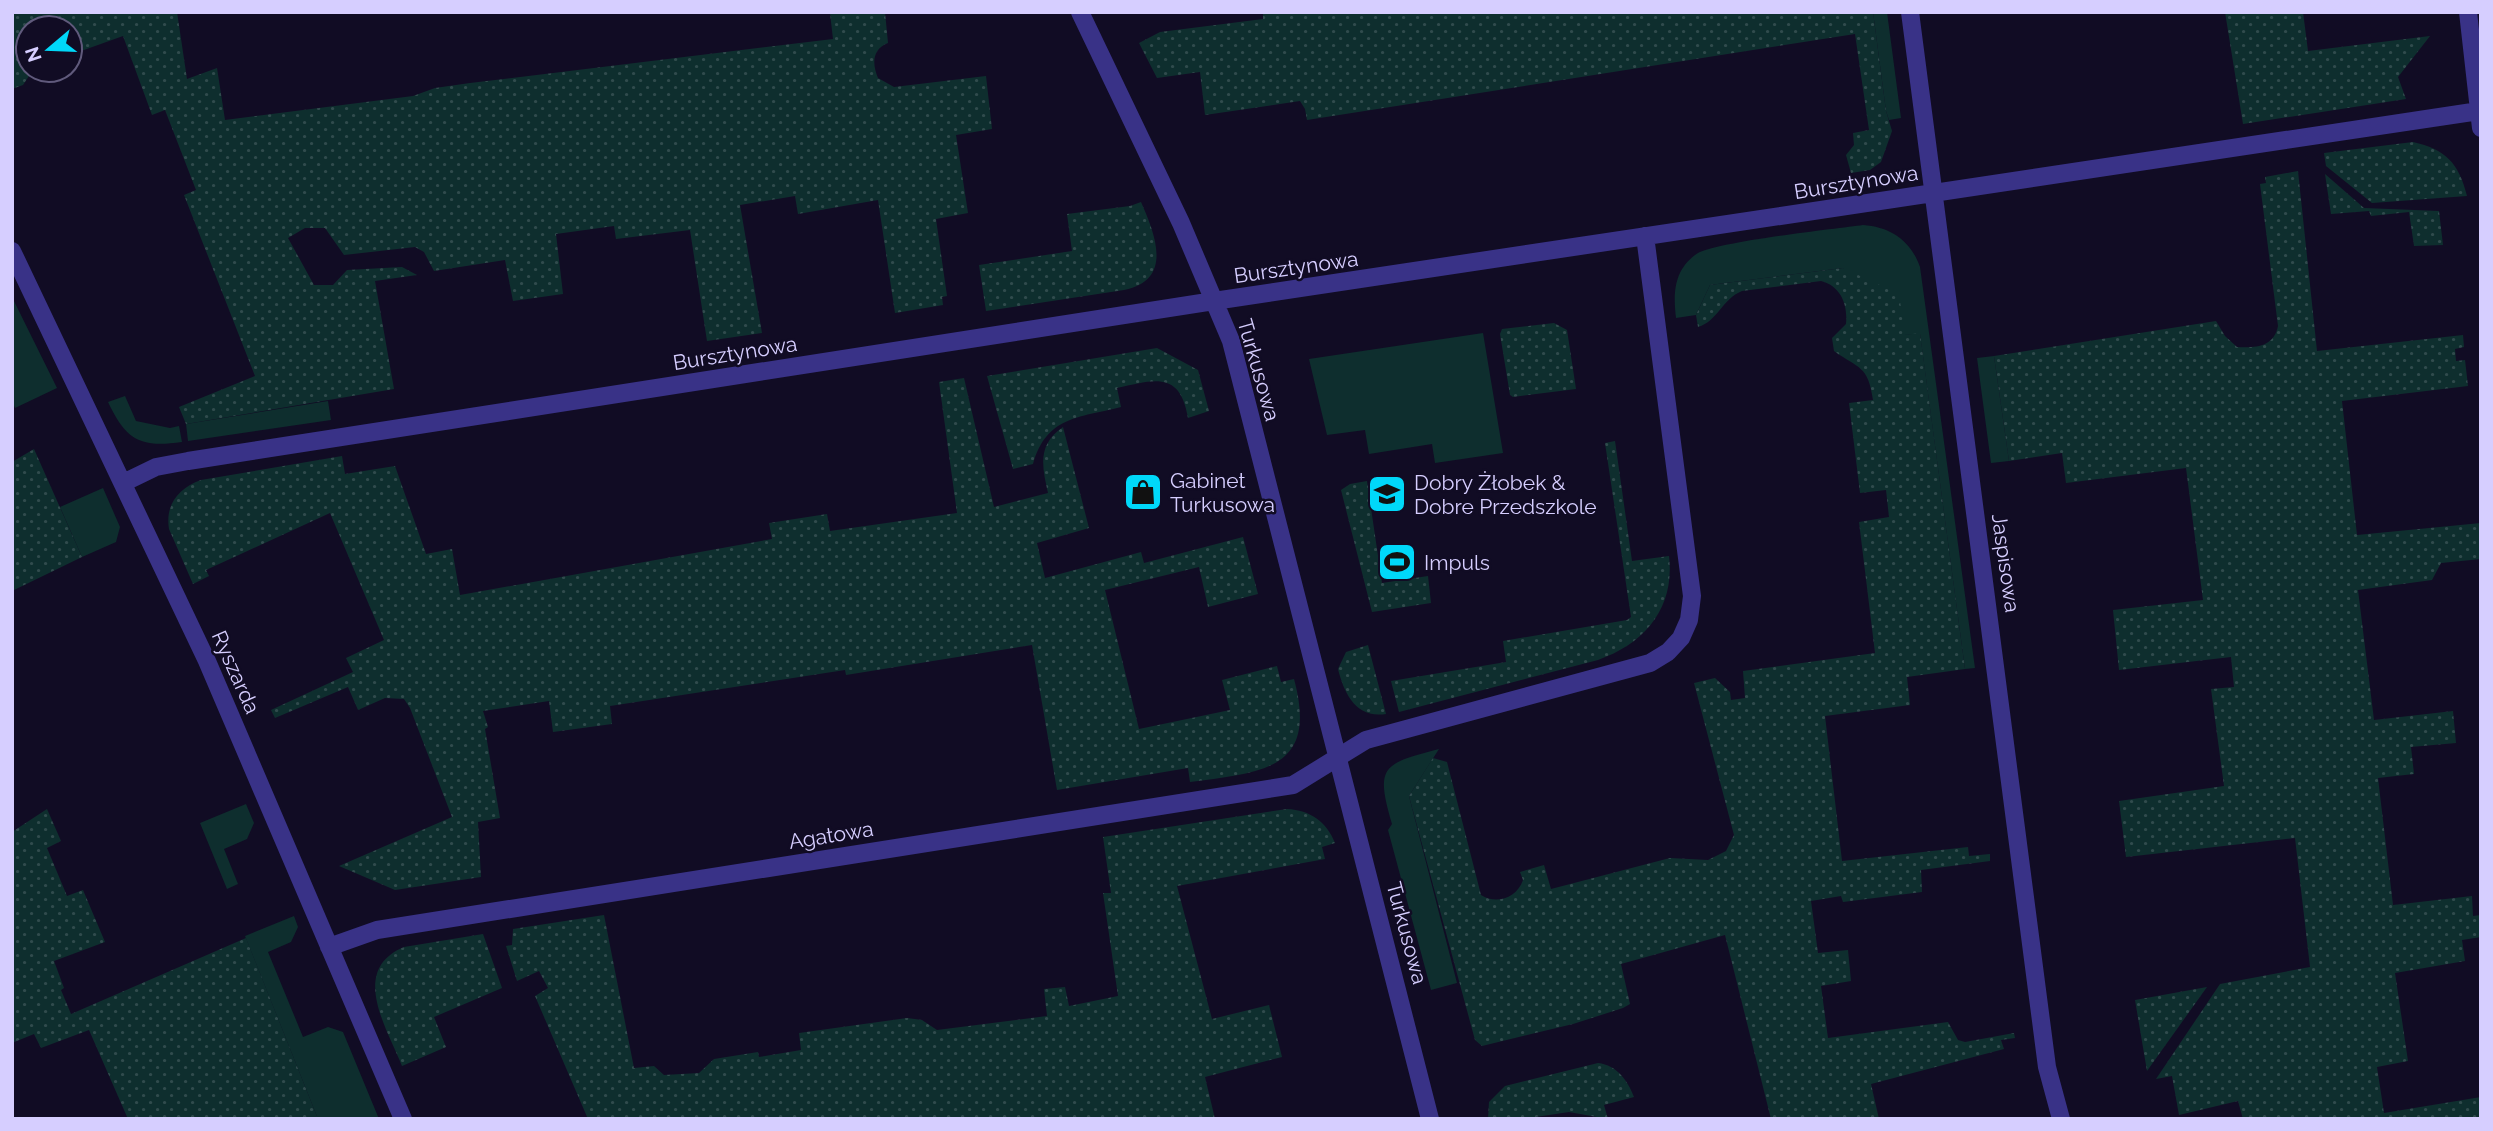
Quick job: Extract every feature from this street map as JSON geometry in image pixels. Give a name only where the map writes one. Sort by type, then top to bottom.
[{"type":"street","name":"Turkusowa","points":[[1080,12],[1164,186],[1236,359],[1336,760],[1430,1119]]},
{"type":"street","name":"Jaspisowa","points":[[1910,12],[2048,1067],[2061,1119]]},
{"type":"street","points":[[2468,12],[2480,120]]},
{"type":"street","name":"Bursztynowa","points":[[123,483],[156,467],[188,461],[1214,301],[1934,193],[2480,120]]},
{"type":"street","points":[[1336,760],[1366,740],[1650,663],[1668,652],[1681,638],[1691,612],[1691,583],[1645,236]]},
{"type":"street","name":"Ryszarda","points":[[12,251],[248,754],[403,1119]]},
{"type":"street","name":"Agatowa","points":[[330,947],[377,930],[1281,787],[1307,779],[1336,760]]},
{"type":"green space","points":[[12,12],[177,12],[187,79],[217,68],[225,120],[413,96],[435,88],[470,83],[833,39],[830,13],[885,12],[888,43],[876,53],[875,67],[878,78],[894,87],[986,76],[992,129],[956,135],[968,213],[936,219],[947,296],[942,297],[943,305],[895,313],[878,200],[798,214],[795,196],[740,205],[762,333],[707,341],[690,230],[616,239],[614,226],[556,234],[563,294],[513,301],[505,260],[434,271],[424,252],[415,247],[344,255],[325,228],[305,228],[288,238],[314,285],[333,285],[347,270],[402,267],[417,275],[375,281],[394,389],[186,424],[179,407],[255,376],[184,195],[196,190],[165,110],[152,115],[123,36],[84,50],[84,14],[14,14],[14,84],[24,84],[12,89]]},
{"type":"green space","points":[[1263,12],[1873,12],[1886,111],[1892,131],[1881,162],[1870,170],[1851,173],[1846,155],[1854,145],[1853,133],[1869,130],[1855,34],[1307,120],[1300,101],[1205,115],[1200,72],[1157,78],[1139,43],[1160,32],[1263,19]]},
{"type":"green space","points":[[1873,12],[1887,12],[1901,118],[1889,120],[1886,111]]},
{"type":"green space","points":[[2225,12],[2303,12],[2308,51],[2430,36],[2398,77],[2406,99],[2243,124]]},
{"type":"green space","points":[[2413,142],[2434,149],[2449,159],[2460,175],[2467,196],[2372,203],[2326,166],[2324,153]]},
{"type":"green space","points":[[2298,171],[2317,351],[2463,335],[2464,347],[2455,349],[2456,361],[2465,360],[2468,386],[2342,401],[2357,535],[2481,523],[2481,559],[2441,563],[2432,580],[2358,590],[2374,720],[2453,711],[2456,743],[2411,747],[2414,774],[2378,778],[2393,905],[2472,896],[2473,916],[2481,915],[2481,937],[2462,940],[2465,961],[2395,973],[2408,1061],[2377,1067],[2384,1113],[2481,1097],[2481,1119],[2243,1119],[2238,1101],[2179,1115],[2172,1076],[2156,1079],[2220,984],[2310,967],[2295,838],[2126,857],[2119,801],[2224,786],[2211,689],[2234,687],[2231,657],[2119,670],[2113,610],[2203,600],[2186,468],[2066,483],[2062,453],[2009,461],[1994,356],[2216,321],[2225,336],[2237,347],[2263,345],[2273,338],[2278,326],[2260,184],[2266,183],[2265,177]]},
{"type":"green space","points":[[2325,174],[2364,208],[2439,211],[2443,245],[2414,246],[2409,212],[2371,216],[2369,211],[2331,214]]},
{"type":"green space","points":[[1141,202],[1155,240],[1156,254],[1155,266],[1150,276],[1140,285],[1124,290],[986,311],[979,265],[1072,251],[1067,214],[1130,206]]},
{"type":"green space","points":[[1863,225],[1891,232],[1899,237],[1911,250],[1920,267],[1975,668],[1965,669],[1920,334],[1905,335],[1843,268],[1710,285],[1696,315],[1676,318],[1676,283],[1683,268],[1695,255],[1724,245]]},
{"type":"green space","points":[[1843,268],[1899,294],[1905,335],[1920,333],[1965,669],[1907,677],[1910,705],[1825,716],[1842,861],[1968,847],[1969,856],[1990,854],[1990,861],[1921,870],[1922,892],[1843,902],[1841,896],[1811,901],[1818,953],[1848,950],[1851,981],[1821,986],[1828,1038],[1948,1022],[1958,1040],[1965,1042],[2014,1033],[2015,1038],[2001,1040],[2004,1049],[1871,1084],[1879,1119],[1771,1119],[1725,935],[1621,964],[1630,1004],[1623,1008],[1573,1024],[1482,1046],[1475,1040],[1409,796],[1433,758],[1447,762],[1481,895],[1487,898],[1499,899],[1511,895],[1523,880],[1520,872],[1544,865],[1551,889],[1670,858],[1708,860],[1726,851],[1734,835],[1694,683],[1715,678],[1730,692],[1731,700],[1745,698],[1743,671],[1875,653],[1859,522],[1889,517],[1886,490],[1860,493],[1849,403],[1873,400],[1865,374],[1834,351],[1832,338],[1846,324],[1842,297],[1834,287],[1821,281],[1742,291],[1730,299],[1710,320],[1698,327],[1696,315],[1710,285]]},
{"type":"green space","points":[[12,297],[57,388],[15,408],[12,401]]},
{"type":"green space","points":[[1554,323],[1567,330],[1576,389],[1513,397],[1510,395],[1500,334],[1502,329]]},
{"type":"green space","points":[[1483,333],[1503,453],[1435,463],[1432,444],[1369,454],[1365,430],[1327,435],[1309,359]]},
{"type":"green space","points":[[1157,348],[1198,370],[1209,411],[1188,418],[1179,392],[1172,385],[1163,382],[1154,381],[1117,388],[1121,407],[1066,422],[1047,436],[1033,464],[1013,469],[987,376]]},
{"type":"green space","points":[[1994,356],[2009,461],[1991,463],[1977,358]]},
{"type":"green space","points":[[964,378],[994,507],[1048,493],[1043,465],[1045,449],[1063,427],[1089,528],[1037,543],[1045,578],[1141,552],[1144,563],[1243,537],[1258,594],[1208,607],[1199,567],[1105,590],[1139,729],[1230,710],[1222,680],[1277,666],[1281,682],[1294,679],[1300,709],[1298,732],[1291,749],[1278,761],[1240,775],[1190,782],[1188,768],[1057,790],[1032,645],[846,675],[845,670],[610,706],[612,724],[553,732],[549,701],[483,711],[488,727],[485,729],[500,818],[478,822],[481,877],[395,890],[339,866],[452,817],[410,708],[404,699],[385,698],[358,710],[348,687],[275,718],[271,710],[353,672],[346,658],[384,640],[330,513],[206,570],[209,576],[193,584],[169,529],[169,512],[175,498],[201,480],[342,456],[345,474],[395,466],[426,554],[452,549],[460,595],[772,539],[769,523],[827,514],[830,531],[957,513],[939,382]]},
{"type":"green space","points":[[125,396],[136,421],[170,428],[179,426],[182,442],[155,444],[128,433],[108,402]]},
{"type":"green space","points":[[328,401],[331,420],[188,441],[186,424]]},
{"type":"green space","points":[[1615,441],[1632,561],[1669,556],[1667,591],[1654,621],[1630,644],[1598,660],[1399,712],[1391,681],[1506,662],[1503,641],[1627,620],[1631,617],[1605,443]]},
{"type":"green space","points":[[34,449],[82,557],[12,591],[12,462]]},
{"type":"green space","points":[[1367,481],[1382,583],[1428,576],[1431,603],[1372,612],[1341,490],[1350,484]]},
{"type":"green space","points":[[103,488],[120,527],[116,542],[82,557],[60,507]]},
{"type":"green space","points":[[1368,645],[1386,714],[1367,712],[1359,708],[1348,695],[1338,669],[1346,652]]},
{"type":"green space","points":[[1439,749],[1409,796],[1457,983],[1431,990],[1388,830],[1392,824],[1384,779],[1395,764]]},
{"type":"green space","points":[[246,804],[254,823],[247,839],[224,849],[238,884],[227,889],[200,823]]},
{"type":"green space","points":[[47,809],[61,841],[47,848],[67,896],[83,890],[105,942],[54,961],[64,988],[61,990],[71,1014],[246,938],[318,1119],[128,1119],[89,1030],[41,1048],[34,1034],[12,1043],[12,832]]},
{"type":"green space","points":[[1287,809],[1317,818],[1327,829],[1335,843],[1322,847],[1325,859],[1177,886],[1212,1019],[1269,1005],[1282,1057],[1205,1077],[1215,1119],[588,1119],[535,996],[548,988],[539,971],[517,981],[506,946],[512,945],[513,929],[604,915],[634,1068],[654,1066],[664,1075],[699,1073],[714,1059],[758,1052],[759,1057],[801,1050],[799,1033],[907,1018],[922,1020],[937,1030],[1047,1016],[1044,989],[1065,987],[1069,1006],[1118,996],[1103,893],[1111,893],[1103,837]]},
{"type":"green space","points":[[294,916],[298,927],[291,942],[268,952],[303,1037],[328,1027],[343,1032],[379,1119],[318,1119],[245,936]]},
{"type":"green space","points":[[483,934],[502,988],[434,1017],[446,1047],[402,1066],[377,1001],[375,985],[378,970],[388,957],[404,947]]},
{"type":"green space","points":[[2207,987],[2147,1071],[2135,1000]]},
{"type":"green space","points":[[1598,1063],[1611,1067],[1621,1075],[1634,1097],[1604,1105],[1608,1119],[1569,1112],[1523,1119],[1488,1119],[1489,1102],[1505,1086]]},
{"type":"place","name":"Gabinet Turkusowa","points":[[1143,492]]},
{"type":"place","name":"Dobry Żłobek & Dobre Przedszkole","points":[[1387,494]]},
{"type":"place","name":"Impuls","points":[[1397,562]]}]
